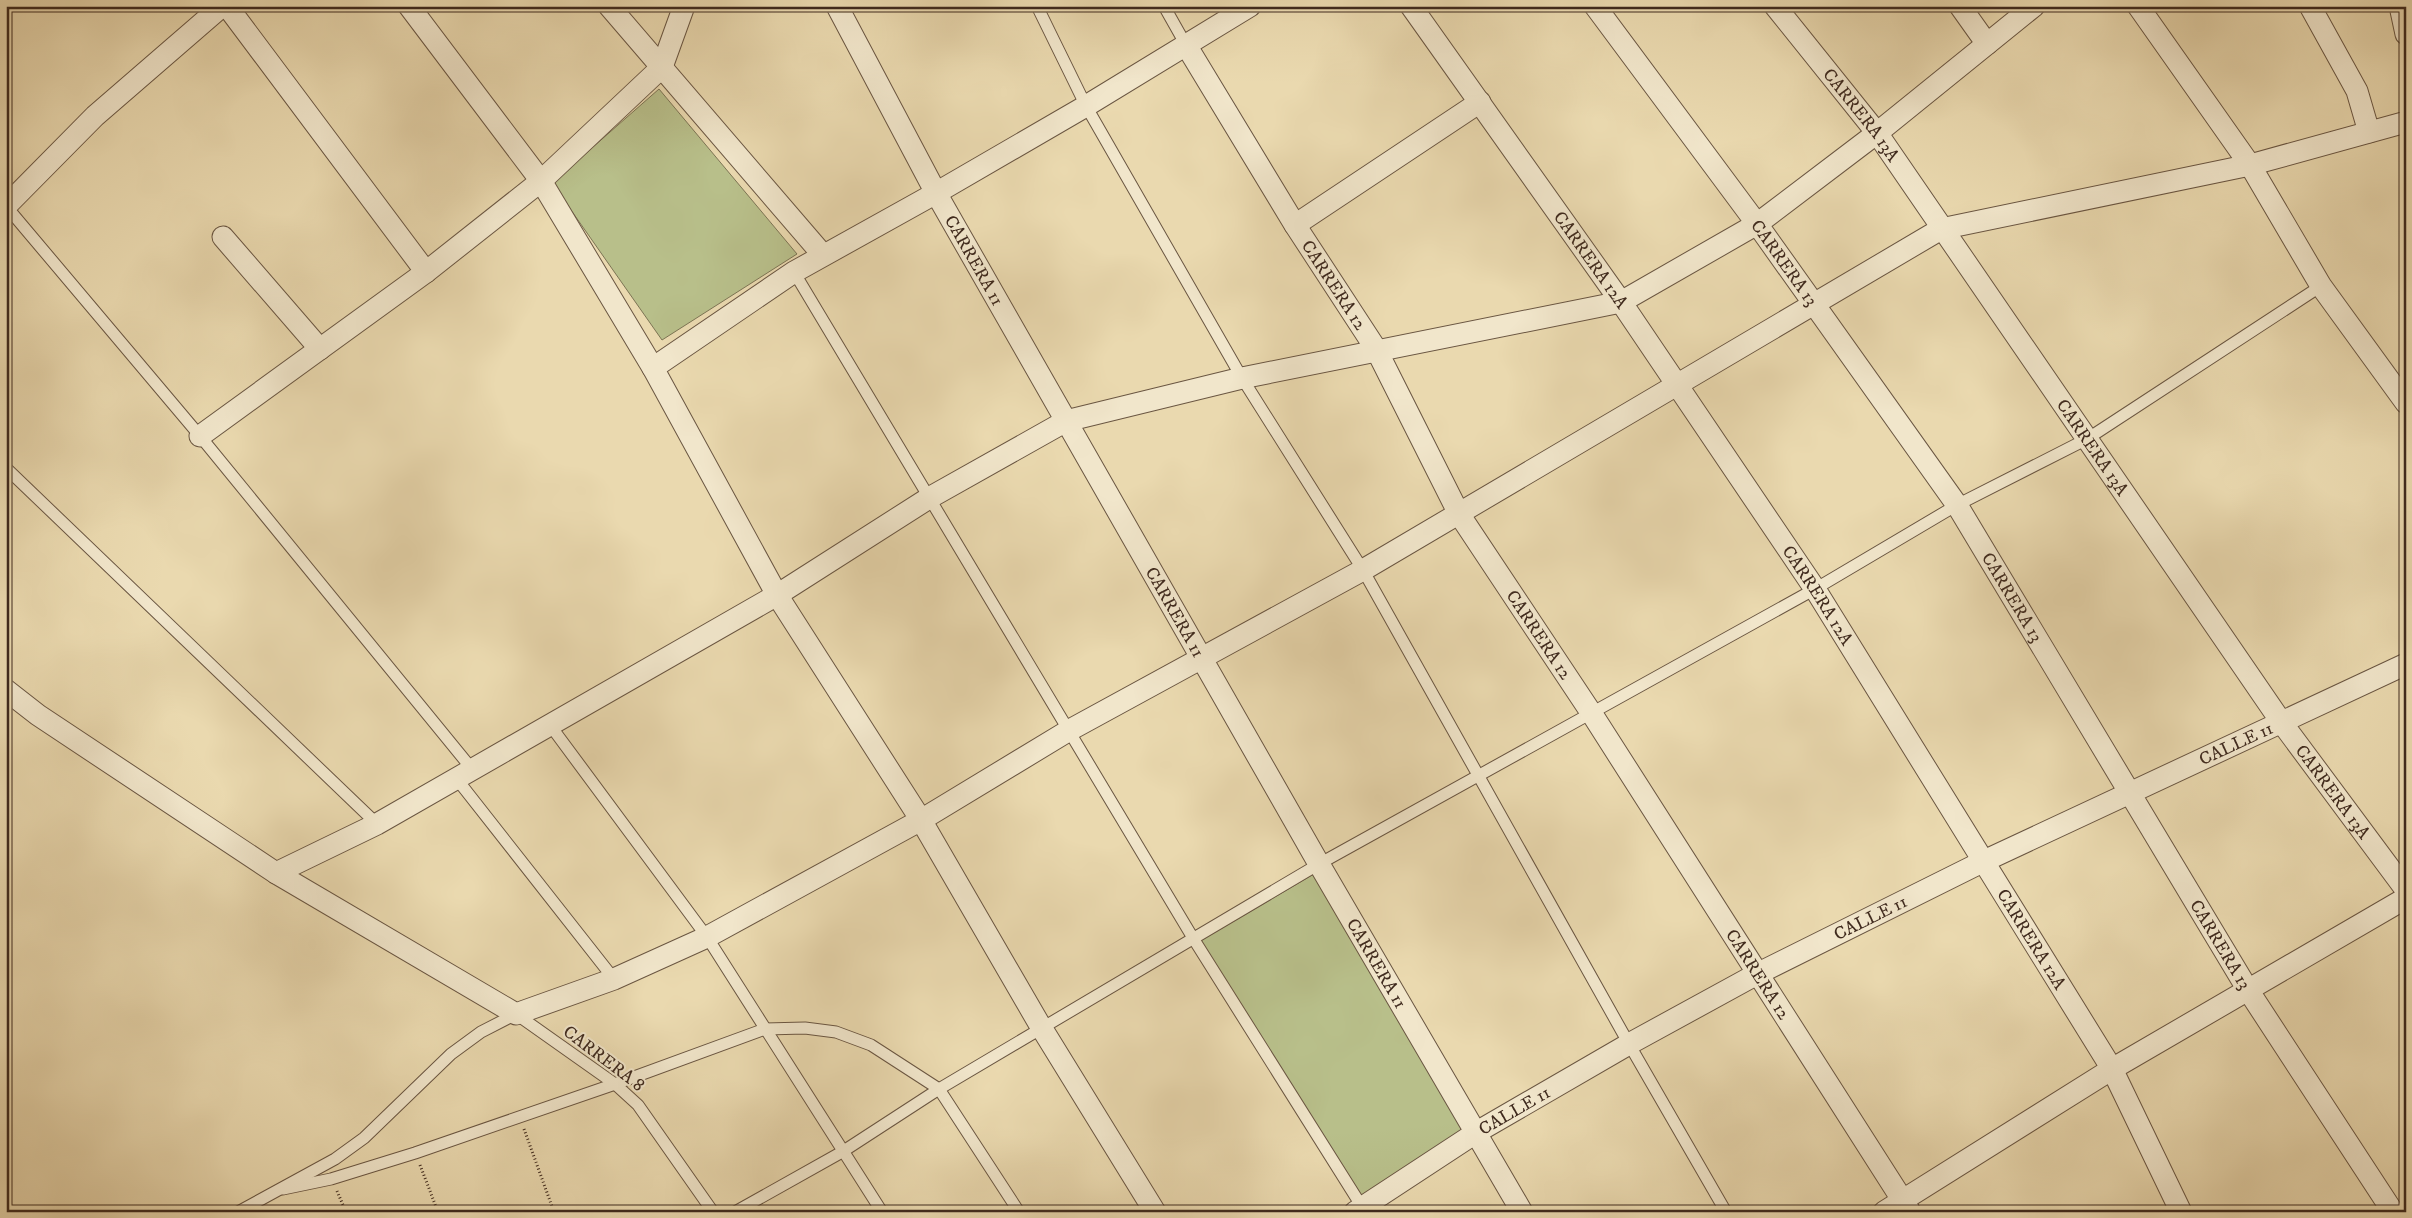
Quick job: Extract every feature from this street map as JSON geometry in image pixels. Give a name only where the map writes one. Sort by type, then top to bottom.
[{"type":"street","points":[[6,206],[96,116],[222,6]]},
{"type":"street","points":[[227,6],[426,272]]},
{"type":"street","points":[[409,6],[541,181],[652,368],[777,595],[921,820],[1041,1027],[1155,1212]]},
{"type":"street","points":[[609,6],[822,255]]},
{"type":"street","points":[[200,436],[426,272],[541,181],[662,67],[684,6]]},
{"type":"street","name":"CARRERA 11","points":[[837,6],[936,193],[1319,864],[1522,1212]]},
{"type":"street","points":[[652,368],[822,255],[936,193],[1086,106],[1250,6]]},
{"type":"street","name":"CARRERA 12A","points":[[1411,6],[1621,302],[1816,589],[1982,862],[2112,1069],[2181,1212]]},
{"type":"street","name":"CARRERA 13","points":[[1595,6],[1757,224],[1957,505],[2248,990],[2392,1212]]},
{"type":"street","name":"CARRERA 13A","points":[[1775,6],[1877,133],[2282,724],[2406,890]]},
{"type":"street","points":[[1960,6],[1987,44]]},
{"type":"street","points":[[276,873],[376,824],[550,725],[777,595],[929,498],[1066,421],[1242,378],[1376,349],[1621,302],[1757,224],[1877,133],[2034,6]]},
{"type":"street","points":[[2138,6],[2250,165],[2320,286],[2406,403]]},
{"type":"street","points":[[2310,6],[2358,91],[2369,132]]},
{"type":"street","points":[[2400,6],[2406,34]]},
{"type":"street","name":"CARRERA 12","points":[[1186,46],[1295,225],[1376,349],[1459,514],[1592,714],[1757,974],[1899,1208]]},
{"type":"street","points":[[1295,225],[1480,102]]},
{"type":"street","points":[[6,690],[38,716],[276,873],[516,1014],[614,979],[707,937],[921,820],[1068,731],[1363,570],[1941,229],[2250,165],[2406,122]]},
{"type":"street","points":[[223,237],[320,350]]},
{"type":"street","name":"CALLE 11","points":[[1361,1210],[1477,1132],[1629,1044],[1757,974],[1982,862],[2282,724],[2406,664]]},
{"type":"street","points":[[1899,1208],[2112,1069],[2406,898]]},
{"type":"lane","points":[[1037,6],[1086,106],[1242,378],[1363,570],[1629,1044],[1726,1212]]},
{"type":"lane","points":[[1164,6],[1186,46]]},
{"type":"lane","points":[[6,206],[200,436],[464,774],[614,979]]},
{"type":"lane","points":[[794,272],[1193,938],[1361,1210]]},
{"type":"lane","points":[[735,1212],[842,1152],[939,1089],[1041,1027],[1319,864],[1816,589],[1957,505],[2087,439],[2320,286]]},
{"type":"lane","points":[[6,468],[376,824]]},
{"type":"lane","points":[[550,725],[707,937],[842,1152],[882,1212]]},
{"type":"lane","points":[[238,1212],[336,1159],[357,1143],[451,1054],[481,1032],[516,1014]]},
{"type":"lane","name":"CARRERA 8","points":[[516,1014],[615,1084],[638,1105],[713,1212]]},
{"type":"lane","points":[[283,1189],[331,1179],[416,1153],[615,1084],[765,1029],[805,1028],[836,1032],[871,1044],[939,1089],[1019,1212]]},
{"type":"path","points":[[520,1117],[554,1212]]},
{"type":"path","points":[[416,1153],[438,1212]]},
{"type":"path","points":[[331,1179],[346,1212]]},
{"type":"green space","points":[[659,89],[797,254],[662,340],[552,183]]},
{"type":"green space","points":[[1319,871],[1469,1130],[1363,1201],[1200,941]]}]
